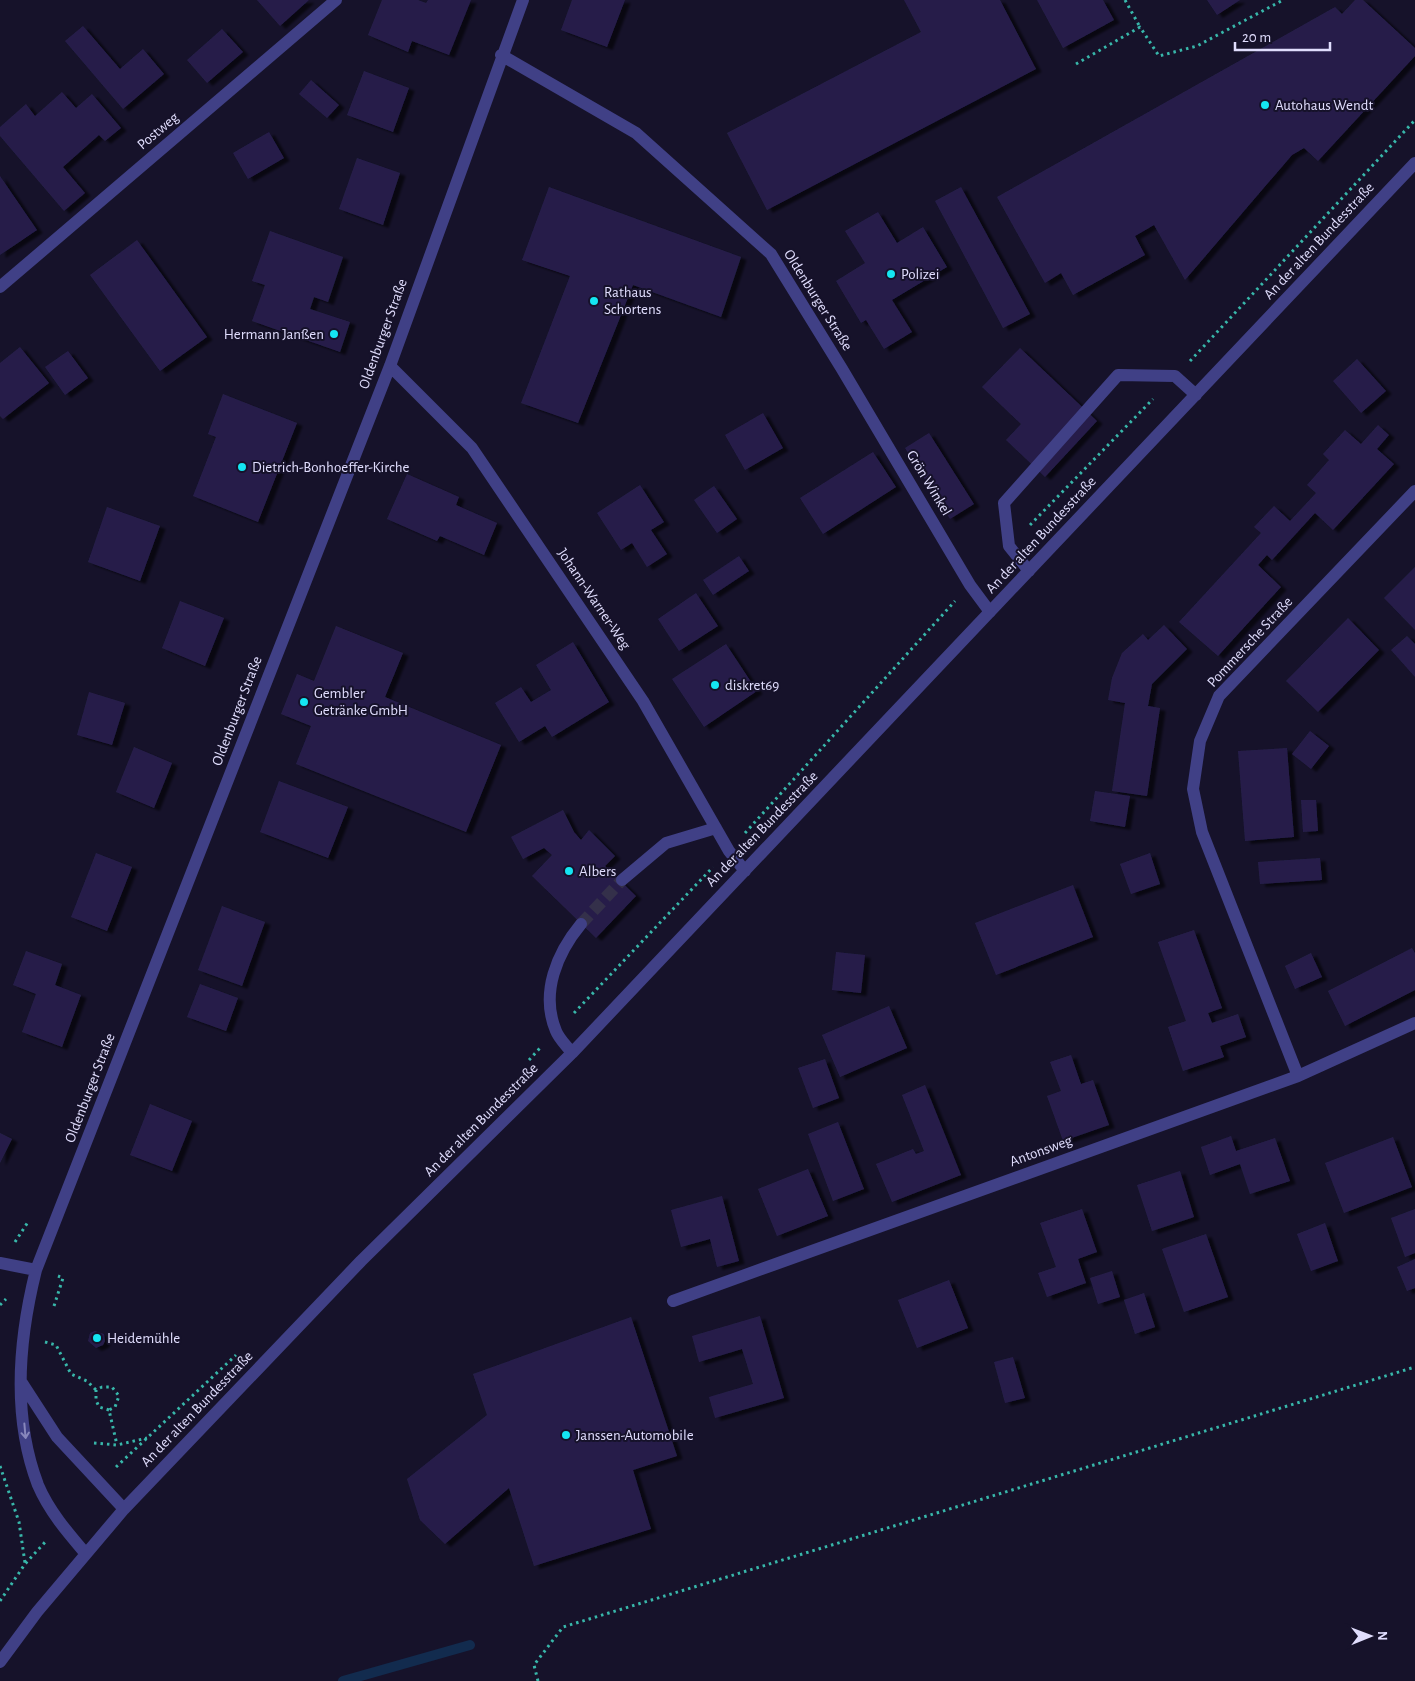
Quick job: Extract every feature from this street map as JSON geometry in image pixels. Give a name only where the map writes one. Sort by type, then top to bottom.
[{"type":"street","name":"Postweg","points":[[0,287],[336,0]]},
{"type":"street","name":"Oldenburger Straße","points":[[86,1554],[61,1525],[39,1485],[25,1438],[21,1344],[36,1270],[390,366],[501,55],[523,0]]},
{"type":"street","name":"Oldenburger Straße","points":[[501,55],[636,133],[771,254],[842,369]]},
{"type":"street","name":"An der alten Bundesstraße","points":[[124,1509],[361,1261],[572,1053],[1415,163]]},
{"type":"street","name":"Johann-Warner-Weg","points":[[390,366],[472,448],[643,701],[729,851],[745,870]]},
{"type":"street","name":"Grön Winkel","points":[[842,369],[970,585],[990,612]]},
{"type":"street","points":[[1029,571],[1009,546],[1004,503],[1118,375],[1175,376],[1196,395]]},
{"type":"street","name":"Pommersche Straße","points":[[1298,1076],[1202,832],[1193,789],[1200,741],[1220,696],[1415,491]]},
{"type":"street","points":[[622,880],[666,843],[716,828]]},
{"type":"street","points":[[572,1053],[556,1031],[550,1006],[551,979],[568,941],[581,924]]},
{"type":"street","name":"Antonsweg","points":[[673,1301],[1298,1076],[1415,1023]]},
{"type":"street","points":[[0,1263],[36,1270]]},
{"type":"street","points":[[0,1662],[37,1612],[124,1509],[57,1437],[22,1383]]},
{"type":"path","points":[[1125,0],[1159,56],[1196,46],[1283,0]]},
{"type":"path","points":[[1076,64],[1140,27]]},
{"type":"path","points":[[1009,546],[1175,376],[1415,120]]},
{"type":"path","points":[[523,1066],[729,851],[970,585]]},
{"type":"path","points":[[36,1270],[64,1278],[52,1314]]},
{"type":"path","points":[[43,1350],[47,1332]]},
{"type":"path","points":[[45,1342],[56,1345],[71,1374],[87,1381],[96,1390],[96,1400],[99,1407],[110,1410],[115,1407],[119,1396],[112,1387],[102,1387],[96,1390]]},
{"type":"path","points":[[99,1483],[241,1351]]},
{"type":"path","points":[[538,1681],[534,1665],[563,1627],[1415,1367]]},
{"type":"path","points":[[110,1410],[117,1445]]},
{"type":"path","points":[[86,1438],[94,1443],[117,1445],[147,1438]]},
{"type":"path","points":[[0,1466],[19,1522],[25,1564],[0,1601]]},
{"type":"building","points":[[257,0],[309,0],[280,26]]},
{"type":"building","points":[[382,0],[418,0],[426,3],[428,0],[471,0],[449,55],[412,41],[408,52],[368,35]]},
{"type":"building","points":[[572,0],[625,0],[607,47],[561,30]]},
{"type":"building","points":[[904,0],[1000,0],[1036,69],[767,210],[727,133],[921,32]]},
{"type":"building","points":[[1037,0],[1103,0],[1114,20],[1063,48]]},
{"type":"building","points":[[1207,0],[1240,0],[1217,15]]},
{"type":"building","name":"Autohaus Wendt","points":[[1355,0],[1363,0],[1415,48],[1415,56],[1318,161],[1304,148],[1292,155],[1185,280],[1154,225],[1135,236],[1145,255],[1073,295],[1061,273],[1045,283],[997,197],[1335,7],[1342,14]]},
{"type":"building","points":[[83,26],[120,69],[143,49],[164,74],[123,109],[65,41]]},
{"type":"building","points":[[222,29],[243,52],[207,83],[187,60]]},
{"type":"building","points":[[364,71],[409,88],[393,132],[347,115]]},
{"type":"building","points":[[311,80],[339,105],[327,118],[299,94]]},
{"type":"building","points":[[62,92],[76,108],[92,94],[121,128],[105,141],[99,135],[63,167],[85,193],[64,211],[0,136],[0,127],[26,104],[35,116]]},
{"type":"building","points":[[269,132],[284,158],[248,179],[233,153]]},
{"type":"building","points":[[357,158],[400,173],[383,225],[339,209]]},
{"type":"building","points":[[0,176],[37,230],[0,255]]},
{"type":"building","name":"Rathaus Schortens","points":[[549,187],[741,257],[721,317],[633,285],[578,423],[521,403],[570,276],[522,260]]},
{"type":"building","points":[[961,187],[1030,314],[1003,328],[935,201]]},
{"type":"building","name":"Polizei","points":[[878,212],[897,243],[923,227],[947,267],[892,300],[912,332],[884,349],[866,320],[861,323],[836,281],[865,263],[845,231]]},
{"type":"building","points":[[270,231],[343,257],[328,302],[314,297],[310,309],[350,322],[340,352],[252,321],[265,285],[252,281]]},
{"type":"building","points":[[137,240],[207,337],[160,371],[90,275]]},
{"type":"building","points":[[20,347],[49,383],[3,419],[0,416],[0,363]]},
{"type":"building","points":[[1020,348],[1097,421],[1045,477],[1006,440],[1021,424],[982,387]]},
{"type":"building","points":[[68,351],[88,378],[65,395],[45,367]]},
{"type":"building","points":[[1357,359],[1386,391],[1361,413],[1333,381]]},
{"type":"building","name":"Dietrich-Bonhoeffer-Kirche","points":[[223,394],[297,423],[258,522],[193,496],[216,437],[208,434]]},
{"type":"building","points":[[763,413],[783,448],[745,470],[725,435]]},
{"type":"building","points":[[1378,425],[1389,435],[1377,449],[1394,464],[1333,530],[1315,513],[1272,560],[1267,555],[1258,565],[1281,587],[1218,656],[1179,622],[1261,533],[1254,527],[1274,506],[1290,521],[1316,493],[1307,485],[1329,460],[1323,454],[1345,430],[1361,444]]},
{"type":"building","points":[[929,433],[974,504],[950,519],[905,448]]},
{"type":"building","points":[[873,452],[896,487],[823,534],[800,498]]},
{"type":"building","points":[[407,474],[459,497],[456,505],[497,523],[484,555],[440,536],[437,541],[387,519]]},
{"type":"building","points":[[640,485],[664,522],[651,530],[667,554],[647,567],[632,543],[621,550],[597,513]]},
{"type":"building","points":[[714,486],[737,519],[717,533],[694,500]]},
{"type":"building","points":[[107,507],[160,526],[140,581],[88,562]]},
{"type":"building","points":[[739,556],[749,571],[713,595],[703,580]]},
{"type":"building","points":[[1415,567],[1415,630],[1384,598]]},
{"type":"building","points":[[696,593],[718,626],[679,651],[658,619]]},
{"type":"building","points":[[180,601],[224,618],[205,666],[162,648]]},
{"type":"building","points":[[1348,618],[1379,650],[1318,712],[1286,681]]},
{"type":"building","points":[[1164,625],[1187,649],[1152,684],[1148,706],[1160,708],[1147,796],[1112,791],[1125,703],[1108,700],[1112,678],[1122,653],[1143,634],[1148,640]]},
{"type":"building","points":[[336,626],[403,653],[385,697],[501,745],[466,832],[296,764],[311,726],[281,714],[297,674],[314,681]]},
{"type":"building","points":[[1407,636],[1415,644],[1415,677],[1391,650]]},
{"type":"building","points":[[573,642],[609,702],[552,737],[545,726],[519,742],[495,703],[521,687],[531,702],[551,690],[536,665]]},
{"type":"building","name":"diskret69","points":[[726,644],[757,691],[704,727],[672,679]]},
{"type":"building","points":[[89,692],[125,703],[112,745],[77,735]]},
{"type":"building","points":[[1310,731],[1329,746],[1311,769],[1292,754]]},
{"type":"building","points":[[134,747],[172,763],[154,808],[116,792]]},
{"type":"building","points":[[1287,748],[1294,837],[1245,841],[1238,751]]},
{"type":"building","points":[[279,781],[348,807],[328,858],[260,832]]},
{"type":"building","points":[[1095,791],[1130,796],[1125,827],[1090,821]]},
{"type":"building","points":[[1301,800],[1316,800],[1318,831],[1303,832]]},
{"type":"building","points":[[563,810],[574,832],[581,840],[589,830],[615,856],[605,866],[636,896],[596,938],[532,876],[552,855],[544,848],[523,859],[511,837]]},
{"type":"building","points":[[96,853],[132,867],[107,931],[71,917]]},
{"type":"building","points":[[1150,853],[1160,884],[1131,894],[1120,864]]},
{"type":"building","points":[[1320,858],[1322,880],[1260,884],[1258,862]]},
{"type":"building","points":[[1073,885],[1093,937],[996,975],[975,923]]},
{"type":"building","points":[[222,906],[265,922],[242,986],[198,970]]},
{"type":"building","points":[[1194,930],[1222,1008],[1208,1013],[1212,1023],[1238,1014],[1246,1037],[1220,1046],[1224,1057],[1183,1071],[1168,1027],[1186,1021],[1158,942]]},
{"type":"building","points":[[1412,948],[1415,953],[1415,990],[1345,1026],[1328,991]]},
{"type":"building","points":[[26,951],[62,964],[55,985],[81,995],[62,1047],[22,1032],[36,994],[13,985]]},
{"type":"building","points":[[836,952],[865,955],[861,993],[832,990]]},
{"type":"building","points":[[1311,953],[1322,977],[1295,989],[1285,966]]},
{"type":"building","points":[[200,984],[238,998],[226,1031],[187,1017]]},
{"type":"building","points":[[889,1006],[907,1048],[840,1077],[822,1035]]},
{"type":"building","points":[[1071,1055],[1081,1084],[1093,1080],[1109,1125],[1063,1141],[1047,1096],[1061,1091],[1050,1062]]},
{"type":"building","points":[[825,1059],[839,1098],[813,1108],[798,1068]]},
{"type":"building","points":[[925,1085],[961,1175],[892,1202],[876,1164],[913,1149],[916,1154],[924,1151],[902,1095]]},
{"type":"building","points":[[150,1104],[192,1121],[172,1171],[130,1155]]},
{"type":"building","points":[[838,1122],[864,1189],[833,1201],[808,1134]]},
{"type":"building","points":[[0,1133],[12,1139],[0,1163]]},
{"type":"building","points":[[1231,1136],[1236,1151],[1275,1138],[1290,1181],[1250,1194],[1240,1164],[1210,1175],[1201,1147]]},
{"type":"building","points":[[1393,1137],[1412,1187],[1344,1213],[1325,1163]]},
{"type":"building","points":[[808,1169],[828,1216],[777,1236],[758,1189]]},
{"type":"building","points":[[1180,1171],[1194,1217],[1152,1231],[1137,1185]]},
{"type":"building","points":[[722,1196],[739,1261],[717,1267],[710,1239],[681,1247],[671,1210]]},
{"type":"building","points":[[1082,1209],[1097,1252],[1078,1259],[1086,1283],[1047,1297],[1038,1273],[1056,1267],[1040,1223]]},
{"type":"building","points":[[1415,1209],[1415,1253],[1405,1257],[1391,1218]]},
{"type":"building","points":[[1325,1223],[1338,1261],[1311,1271],[1297,1234]]},
{"type":"building","points":[[1206,1234],[1228,1297],[1184,1312],[1162,1249]]},
{"type":"building","points":[[1415,1259],[1415,1288],[1407,1291],[1397,1267]]},
{"type":"building","points":[[1112,1271],[1120,1297],[1098,1304],[1090,1278]]},
{"type":"building","points":[[949,1280],[968,1328],[917,1348],[898,1300]]},
{"type":"building","points":[[1144,1293],[1155,1327],[1135,1334],[1124,1300]]},
{"type":"building","points":[[760,1316],[784,1398],[715,1418],[709,1397],[753,1384],[742,1349],[699,1362],[692,1336]]},
{"type":"building","name":"Janssen-Automobile","points":[[631,1317],[677,1456],[633,1470],[651,1529],[534,1566],[509,1488],[445,1544],[420,1520],[407,1479],[487,1415],[473,1374]]},
{"type":"building","name":"Heidemühle","points":[[95,1331],[104,1334],[105,1341],[103,1345],[96,1348],[88,1341],[90,1333]]},
{"type":"building","points":[[1013,1357],[1025,1398],[1005,1403],[994,1362]]},
{"type":"waterway","points":[[343,1681],[470,1645]]},
{"type":"tunnel","points":[[581,924],[622,880]]},
{"type":"place","name":"Autohaus Wendt","points":[[1265,105]]},
{"type":"place","name":"Polizei","points":[[891,274]]},
{"type":"place","name":"Rathaus Schortens","points":[[594,301]]},
{"type":"place","name":"Hermann Janßen","points":[[334,334]]},
{"type":"place","name":"Dietrich-Bonhoeffer-Kirche","points":[[242,467]]},
{"type":"place","name":"diskret69","points":[[715,685]]},
{"type":"place","name":"Gembler Getränke GmbH","points":[[304,702]]},
{"type":"place","name":"Albers","points":[[569,871]]},
{"type":"place","name":"Heidemühle","points":[[97,1338]]},
{"type":"place","name":"Janssen-Automobile","points":[[566,1435]]}]
